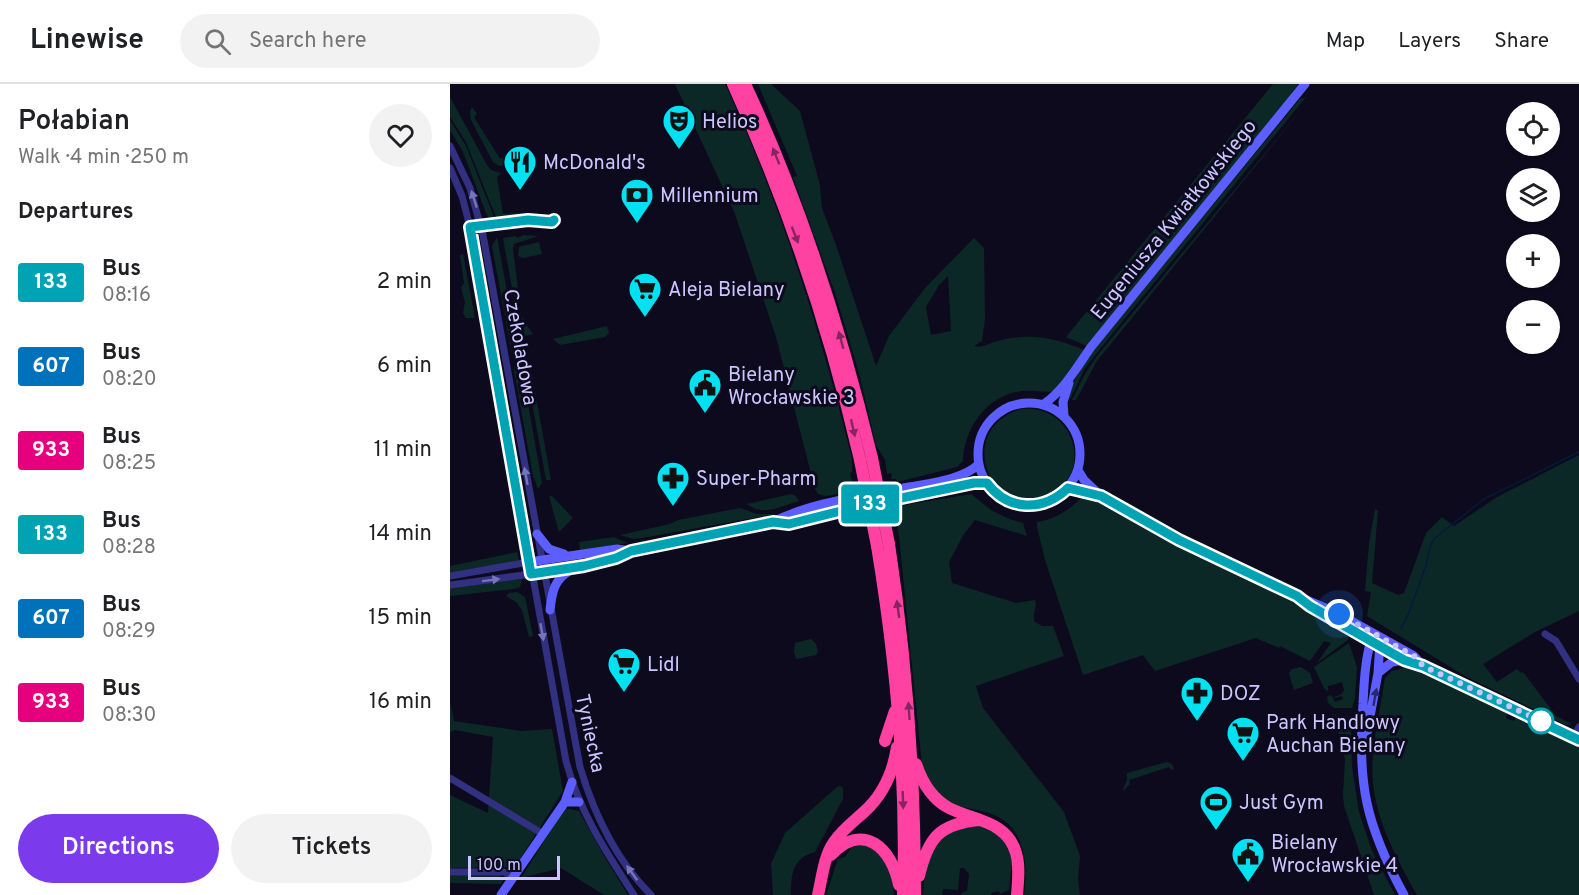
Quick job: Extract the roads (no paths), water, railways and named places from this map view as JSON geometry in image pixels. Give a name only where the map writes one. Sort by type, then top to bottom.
[{"type":"highway","points":[[733,84],[768,165],[800,250],[866,459]]},
{"type":"highway","points":[[745,84],[813,252],[837,327],[866,459],[905,667],[912,755],[915,895]]},
{"type":"highway","points":[[883,545],[899,720],[903,819],[902,895]]},
{"type":"highway","points":[[885,741],[897,704]]},
{"type":"highway","points":[[818,895],[829,850],[835,840],[872,804],[887,782],[896,751],[899,720]]},
{"type":"highway","points":[[912,755],[920,776],[931,793],[949,808],[999,828],[1014,847],[1018,867],[1017,895]]},
{"type":"highway","points":[[915,895],[924,856],[938,835],[957,823],[981,820]]},
{"type":"highway","points":[[825,867],[831,856],[844,843],[856,840],[868,841],[882,849],[890,858],[902,895]]},
{"type":"main road","name":"Eugeniusza Kwiatkowskiego","points":[[1044,404],[1055,396],[1070,378],[1091,347],[1305,84]]},
{"type":"main road","name":"Eugeniusza Kwiatkowskiego","points":[[1064,416],[1063,402],[1070,378]]},
{"type":"main road","points":[[1018,404],[1044,404],[1064,416],[1080,442],[1081,458],[1078,470],[1068,488],[1053,500],[1030,506],[1016,504],[1003,498],[987,483],[978,464],[981,435],[996,415],[1018,404]]},
{"type":"main road","points":[[531,574],[575,568],[616,558],[631,551],[773,522],[787,515],[965,474],[978,464]]},
{"type":"main road","points":[[1078,470],[1085,481],[1101,496],[1179,540],[1297,596],[1310,606],[1414,656],[1423,666]]},
{"type":"main road","points":[[773,522],[789,524],[853,508],[974,483],[987,483]]},
{"type":"main road","points":[[1068,488],[1101,496]]},
{"type":"main road","points":[[537,534],[549,549],[557,553],[573,555]]},
{"type":"main road","points":[[529,562],[617,549],[631,551]]},
{"type":"main road","points":[[550,610],[556,583],[575,568]]},
{"type":"main road","points":[[1375,638],[1381,646],[1404,660],[1423,666],[1576,738]]},
{"type":"main road","points":[[1375,638],[1366,659],[1361,721],[1362,775],[1367,811],[1376,838],[1404,895]]},
{"type":"main road","points":[[1361,761],[1381,646]]},
{"type":"main road","points":[[1378,673],[1392,662],[1404,660]]},
{"type":"main road","points":[[501,895],[565,802],[572,782]]},
{"type":"main road","points":[[565,802],[579,802]]},
{"type":"street","name":"Czekoladowa","points":[[450,146],[464,172],[478,217],[541,560]]},
{"type":"street","name":"Czekoladowa","points":[[450,168],[462,196],[470,227],[531,574]]},
{"type":"street","name":"Tyniecka","points":[[541,560],[575,749],[589,796],[616,849],[638,881],[651,895]]},
{"type":"street","points":[[450,576],[529,562]]},
{"type":"street","points":[[450,585],[531,574]]},
{"type":"street","name":"Tyniecka","points":[[531,574],[559,728],[572,782],[598,841],[634,895]]},
{"type":"street","points":[[1545,634],[1556,641],[1579,679]]},
{"type":"street","points":[[1576,738],[1579,727]]},
{"type":"street","points":[[450,778],[543,834]]},
{"type":"street","points":[[450,872],[504,872],[513,877]]},
{"type":"waterway","points":[[1401,628],[1409,613],[1431,544],[1435,538],[1484,499],[1579,452]]},
{"type":"place","name":"Helios","points":[[679,150]]},
{"type":"place","name":"McDonald's","points":[[520,191]]},
{"type":"place","name":"Millennium","points":[[637,224]]},
{"type":"place","name":"Aleja Bielany","points":[[645,318]]},
{"type":"place","name":"Bielany Wrocławskie 3","points":[[705,414]]},
{"type":"place","name":"Super-Pharm","points":[[673,507]]},
{"type":"place","name":"Lidl","points":[[624,693]]},
{"type":"place","name":"DOZ","points":[[1197,722]]},
{"type":"place","name":"Park Handlowy Auchan Bielany","points":[[1243,762]]},
{"type":"place","name":"Just Gym","points":[[1216,831]]},
{"type":"place","name":"Bielany Wrocławskie 4","points":[[1248,883]]}]
